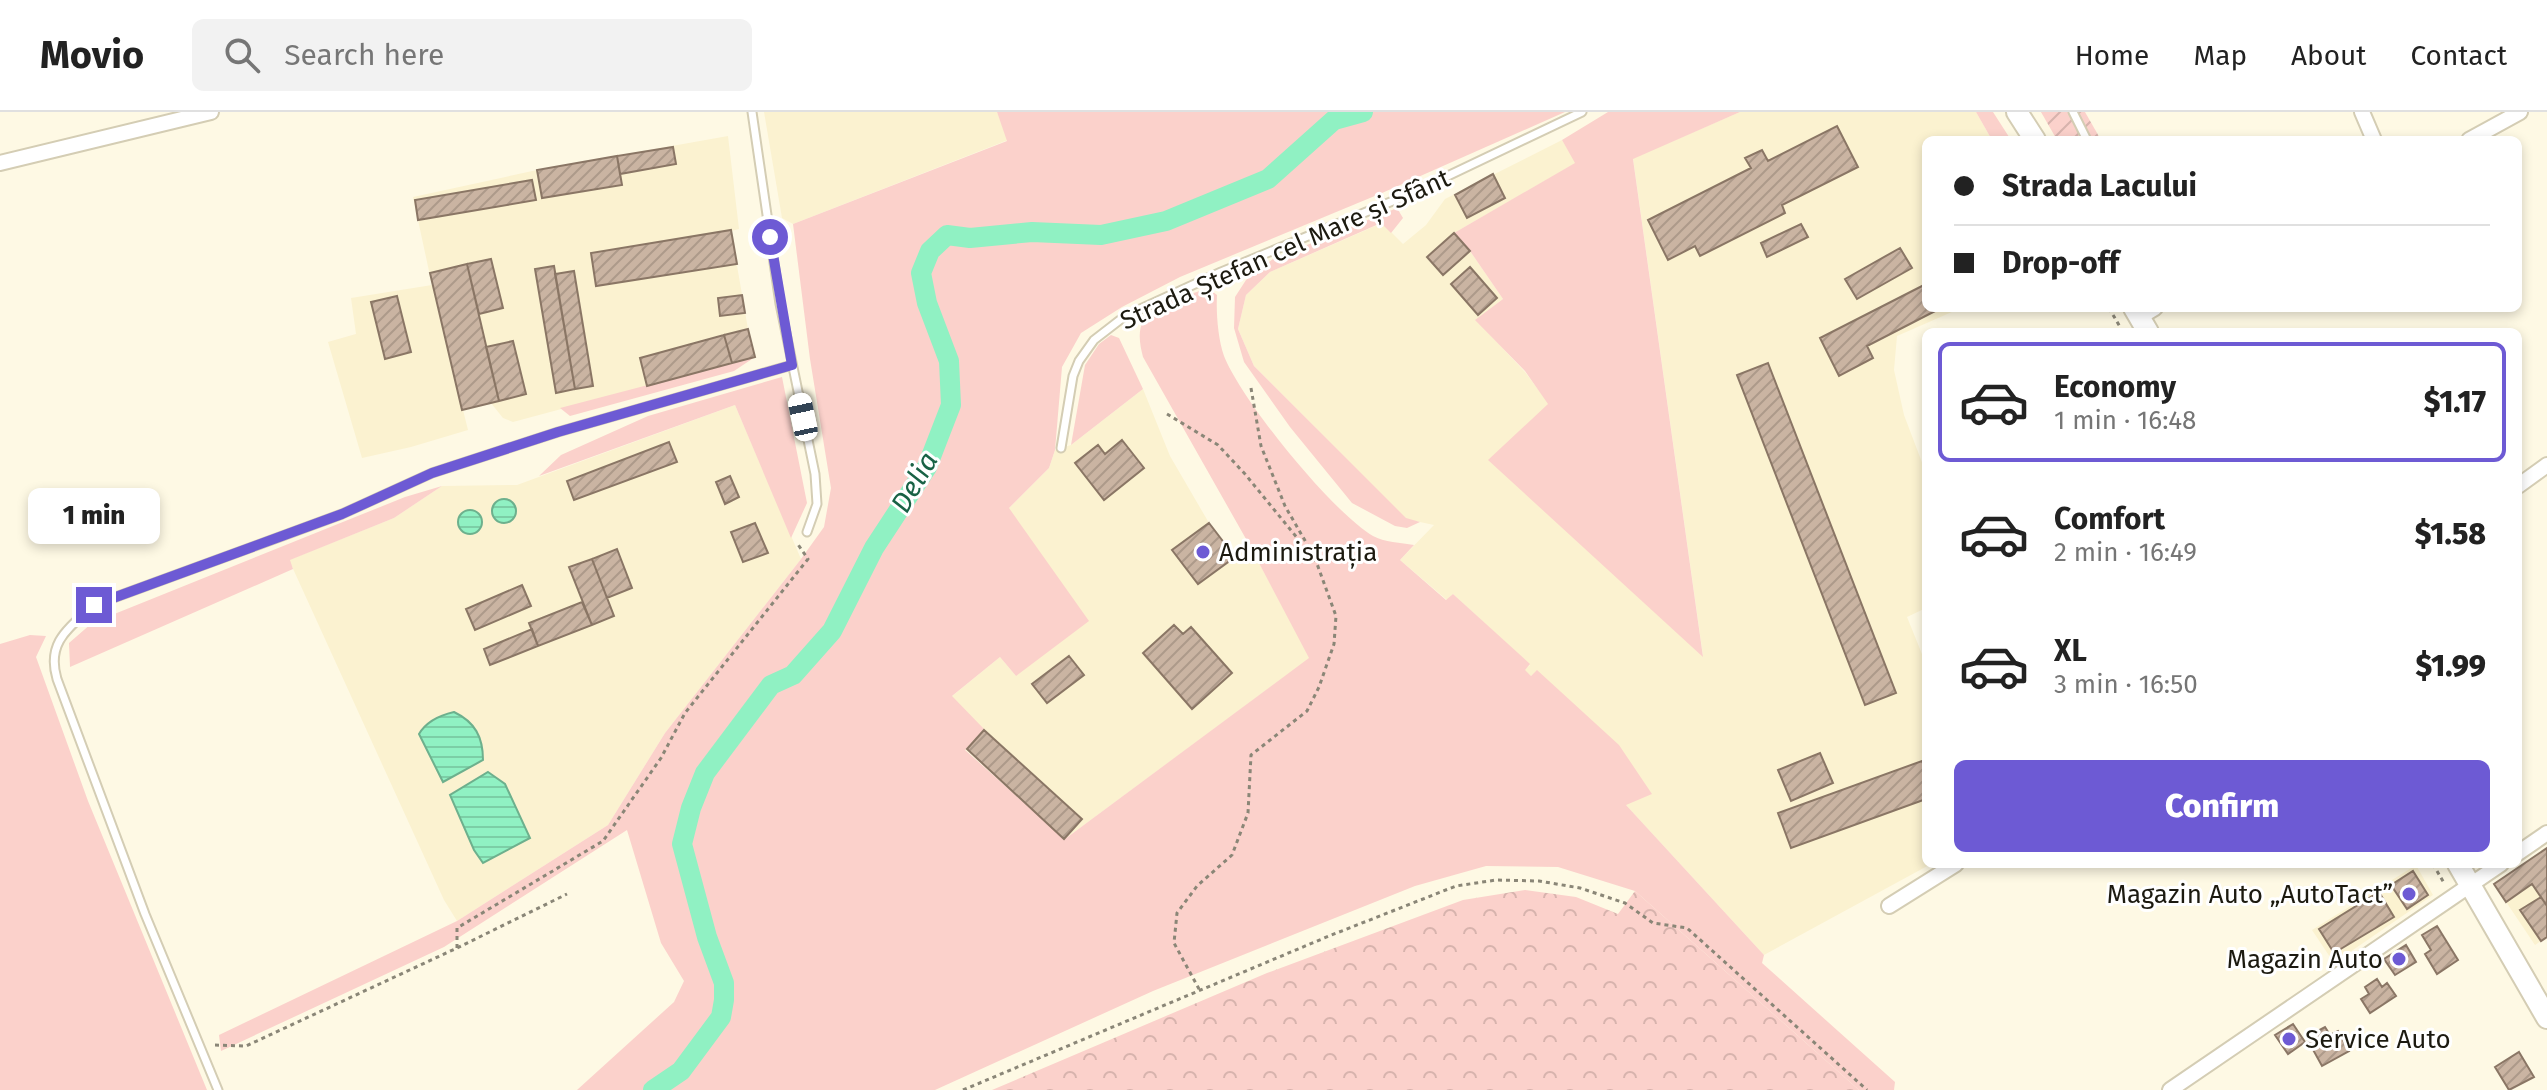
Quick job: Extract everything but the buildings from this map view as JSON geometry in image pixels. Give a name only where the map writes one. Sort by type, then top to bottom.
[{"type":"main road","points":[[2017,112],[2032,136]]},
{"type":"main road","points":[[2460,868],[2547,1018]]},
{"type":"street","points":[[0,163],[211,112]]},
{"type":"street","points":[[2362,112],[2372,136]]},
{"type":"street","points":[[2476,136],[2520,112]]},
{"type":"street","points":[[2522,483],[2547,465]]},
{"type":"street","points":[[2522,850],[2547,833]]},
{"type":"street","points":[[1889,906],[1950,868]]},
{"type":"street","points":[[2170,1090],[2495,868]]},
{"type":"lane","points":[[752,112],[775,270],[815,474],[817,504],[807,532]]},
{"type":"lane","name":"Strada Ștefan cel Mare și Sfânt","points":[[1061,448],[1073,376],[1079,361],[1094,340],[1125,316],[1221,272],[1412,193],[1582,112]]},
{"type":"lane","points":[[2073,112],[2085,136]]},
{"type":"lane","points":[[218,1090],[145,914],[57,679],[52,663],[55,648],[67,630],[94,605],[342,514],[432,473],[558,432],[792,365]]},
{"type":"path","points":[[1200,991],[1174,943],[1177,913],[1197,886],[1232,855],[1248,813],[1251,755],[1307,711],[1334,644],[1336,616],[1316,561],[1285,506],[1261,446],[1251,388]]},
{"type":"path","points":[[1167,414],[1218,445],[1316,561]]},
{"type":"path","points":[[457,948],[457,928],[603,841],[661,758],[685,713],[808,559],[797,543]]},
{"type":"path","points":[[2435,868],[2452,897]]},
{"type":"path","points":[[963,1090],[1329,936],[1456,886],[1496,880],[1539,881],[1580,888],[1625,903],[1653,923],[1687,928],[1867,1090]]},
{"type":"path","points":[[199,1045],[246,1046],[567,894]]},
{"type":"shaded area","points":[[764,112],[997,112],[1008,140],[793,224],[782,218]]},
{"type":"shaded area","points":[[1740,112],[1976,112],[1990,136],[1922,136],[1922,312],[1952,312],[1897,336],[1894,370],[1904,415],[1922,462],[1922,610],[1907,617],[1922,654],[1924,868],[1764,955],[1625,804],[1651,794],[1537,671],[1531,676],[1524,670],[1530,665],[1453,594],[1447,600],[1400,560],[1434,525],[1406,519],[1254,366],[1238,329],[1246,295],[1270,272],[1382,223],[1403,244],[1426,225],[1445,199],[1562,140],[1576,163],[1454,233],[1503,299],[1476,320],[1525,372],[1549,404],[1703,656],[1633,158]]},
{"type":"shaded area","points":[[728,136],[739,229],[731,231],[755,357],[513,422],[503,418],[491,403],[463,410],[468,430],[362,458],[328,342],[356,334],[351,298],[432,285],[413,197],[537,170]]},
{"type":"shaded area","points":[[1143,389],[1170,456],[1209,523],[1236,556],[1250,546],[1310,658],[1065,839],[965,749],[951,697],[1000,657],[1016,676],[1009,508],[1049,468],[1055,450],[1071,445]]},
{"type":"shaded area","points":[[735,405],[801,559],[665,733],[608,825],[457,921],[444,900],[289,560],[394,518],[442,486],[517,485]]},
{"type":"shaded area","points":[[504,499],[515,506],[516,511],[509,522],[504,523],[493,516],[492,511],[499,500]]},
{"type":"shaded area","points":[[470,510],[481,517],[482,522],[475,533],[470,534],[459,527],[458,522],[465,511]]},
{"type":"shaded area","points":[[454,712],[467,720],[476,731],[483,760],[443,782],[419,734],[434,720]]},
{"type":"shaded area","points":[[488,772],[505,784],[530,838],[483,863],[474,850],[450,795]]},
{"type":"shaded area","points":[[2547,848],[2547,937],[2535,945],[2494,884],[2522,868]]},
{"type":"shaded area","points":[[2411,868],[2418,868],[2433,895],[2334,963],[2312,930]]},
{"type":"green space","points":[[997,112],[1565,112],[1180,277],[1122,307],[1081,333],[1062,367],[1055,450],[1049,468],[1009,508],[1089,621],[1016,676],[1000,657],[952,696],[984,729],[965,750],[1065,839],[1309,658],[1250,546],[1143,357],[1140,333],[1148,314],[1173,300],[1208,288],[1217,295],[1220,342],[1234,376],[1268,426],[1312,480],[1355,523],[1373,536],[1414,545],[1400,560],[1446,600],[1453,594],[1530,664],[1525,670],[1531,676],[1537,670],[1619,745],[1652,794],[1626,805],[1764,955],[1762,963],[1895,1082],[1894,1090],[1859,1090],[1635,891],[1558,867],[1486,866],[1415,886],[1153,991],[935,1090],[577,1090],[674,1002],[684,981],[661,943],[627,830],[444,947],[221,1051],[219,1035],[457,921],[608,825],[665,733],[824,527],[831,488],[810,359],[793,224],[1007,141]]},
{"type":"green space","points":[[1608,112],[1740,112],[1633,159],[1703,657],[1488,460],[1548,404],[1525,371],[1475,320],[1503,299],[1454,233],[1575,163],[1562,140]]},
{"type":"green space","points":[[1976,112],[1993,112],[2008,136],[1990,136]]},
{"type":"green space","points":[[2041,112],[2085,112],[2099,136],[2055,136]]},
{"type":"green space","points":[[1397,208],[1403,218],[1391,233],[1381,223],[1270,272],[1246,295],[1238,329],[1254,366],[1406,518],[1420,522],[1407,528],[1395,526],[1352,503],[1290,427],[1244,362],[1234,328],[1235,297],[1246,280],[1273,259]]},
{"type":"green space","points":[[1111,335],[1119,338],[1143,389],[1071,445],[1085,365],[1099,344]]},
{"type":"green space","points":[[755,357],[734,371],[570,416],[560,408]]},
{"type":"green space","points":[[782,377],[807,503],[791,538],[735,405],[539,476],[561,455],[648,416]]},
{"type":"green space","points":[[442,486],[394,518],[290,560],[293,569],[70,667],[69,643],[92,623],[405,497]]},
{"type":"green space","points":[[30,635],[46,636],[36,657],[88,801],[207,1090],[0,1090],[0,644]]},
{"type":"green space","points":[[1525,890],[1576,897],[1618,914],[1635,891],[1859,1090],[992,1090],[1267,973],[1463,900]]},
{"type":"waterway","name":"Delia","points":[[653,1090],[681,1071],[721,1017],[724,1000],[724,983],[707,937],[682,844],[691,808],[705,773],[771,685],[793,675],[832,631],[874,548],[927,467],[951,405],[949,361],[927,303],[921,273],[930,251],[947,235],[970,238],[1032,232],[1101,235],[1166,221],[1268,179],[1334,120],[1363,112]]},
{"type":"place","name":"Administrația","points":[[1203,552]]},
{"type":"place","name":"Magazin Auto „AutoTact”","points":[[2409,894]]},
{"type":"place","name":"Magazin Auto","points":[[2399,959]]},
{"type":"place","name":"Service Auto","points":[[2289,1039]]},
{"type":"route","points":[[94,605],[342,514],[432,473],[558,432],[792,365],[770,237]]}]
